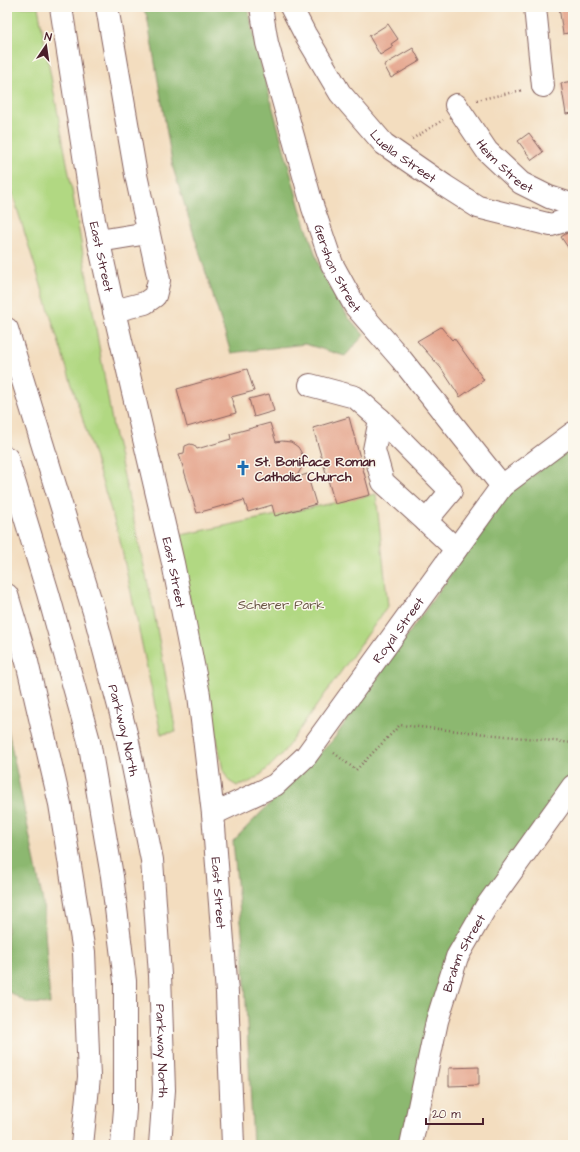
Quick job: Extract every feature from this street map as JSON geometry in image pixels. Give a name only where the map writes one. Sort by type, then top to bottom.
[{"type":"main road","name":"East Street","points":[[61,7],[94,220],[173,563],[199,695],[213,814],[227,993],[233,1145]]},
{"type":"main road","points":[[107,7],[136,175],[159,280],[155,296],[145,303],[114,311]]},
{"type":"main road","name":"Gershon Street","points":[[261,7],[267,43],[313,208],[332,264],[355,306],[401,359],[502,486]]},
{"type":"main road","name":"Luella Street","points":[[292,7],[305,34],[340,93],[384,144],[478,207],[551,225],[573,218]]},
{"type":"main road","points":[[535,7],[543,86]]},
{"type":"main road","name":"Heim Street","points":[[458,108],[487,151],[522,183],[549,197],[573,205]]},
{"type":"main road","points":[[99,241],[148,233]]},
{"type":"main road","name":"Parkway North","points":[[7,329],[94,612],[127,737],[152,860],[160,975],[164,1090],[160,1145]]},
{"type":"main road","points":[[310,385],[355,397],[380,418],[451,491],[426,521]]},
{"type":"main road","points":[[380,418],[374,450],[383,482],[456,549]]},
{"type":"main road","name":"Royal Street","points":[[213,814],[275,785],[306,756],[502,486],[573,433]]},
{"type":"main road","points":[[7,458],[48,593],[89,741],[112,876],[125,981],[125,1109],[122,1145]]},
{"type":"main road","points":[[7,595],[26,662],[60,804],[84,952],[89,1077],[82,1145]]},
{"type":"main road","name":"Brahm Street","points":[[411,1145],[437,1021],[457,957],[486,907],[573,786]]},
{"type":"path","points":[[407,159],[413,151],[405,143],[458,108],[543,86]]},
{"type":"path","points":[[318,740],[356,770],[400,725],[573,744]]},
{"type":"green space","points":[[7,7],[38,7],[71,184],[113,427],[153,607],[176,732],[161,734],[119,536],[7,176]]},
{"type":"green space","points":[[142,7],[248,7],[256,46],[300,208],[321,271],[348,317],[364,335],[345,356],[305,344],[231,353],[173,168],[147,16]]},
{"type":"green space","points":[[573,445],[573,770],[472,916],[403,1145],[253,1145],[243,944],[233,841],[333,740],[507,495]]},
{"type":"green space","name":"Scherer Park","points":[[376,494],[388,606],[282,754],[256,778],[250,782],[237,786],[229,781],[223,770],[177,536]]},
{"type":"green space","points":[[7,725],[43,902],[50,1004],[28,1003],[7,991]]},
{"type":"building","points":[[559,7],[573,7],[573,32],[563,34]]},
{"type":"building","points":[[388,24],[398,39],[391,44],[393,47],[380,55],[369,36]]},
{"type":"building","points":[[413,48],[420,61],[391,78],[384,65]]},
{"type":"building","points":[[573,81],[573,113],[566,114],[561,83]]},
{"type":"building","points":[[529,133],[543,152],[532,160],[518,141]]},
{"type":"building","points":[[573,229],[573,255],[561,237]]},
{"type":"building","points":[[441,327],[452,340],[454,338],[484,380],[460,397],[441,368],[417,341]]},
{"type":"building","points":[[247,369],[254,391],[231,397],[236,413],[187,427],[177,389]]},
{"type":"building","points":[[269,394],[274,411],[254,417],[249,399]]},
{"type":"building","points":[[349,417],[370,495],[335,504],[313,428]]},
{"type":"building","name":"St. Boniface Roman Catholic Church","points":[[270,423],[276,442],[291,442],[298,447],[301,452],[303,458],[302,467],[298,474],[292,479],[307,474],[316,504],[275,516],[272,505],[248,512],[244,500],[197,513],[179,454],[184,453],[185,446],[190,444],[194,445],[197,449],[231,439],[230,434]]},
{"type":"building","points":[[479,1067],[479,1085],[449,1086],[449,1068]]},
{"type":"place","name":"St. Boniface Roman Catholic Church","points":[[243,468]]}]
